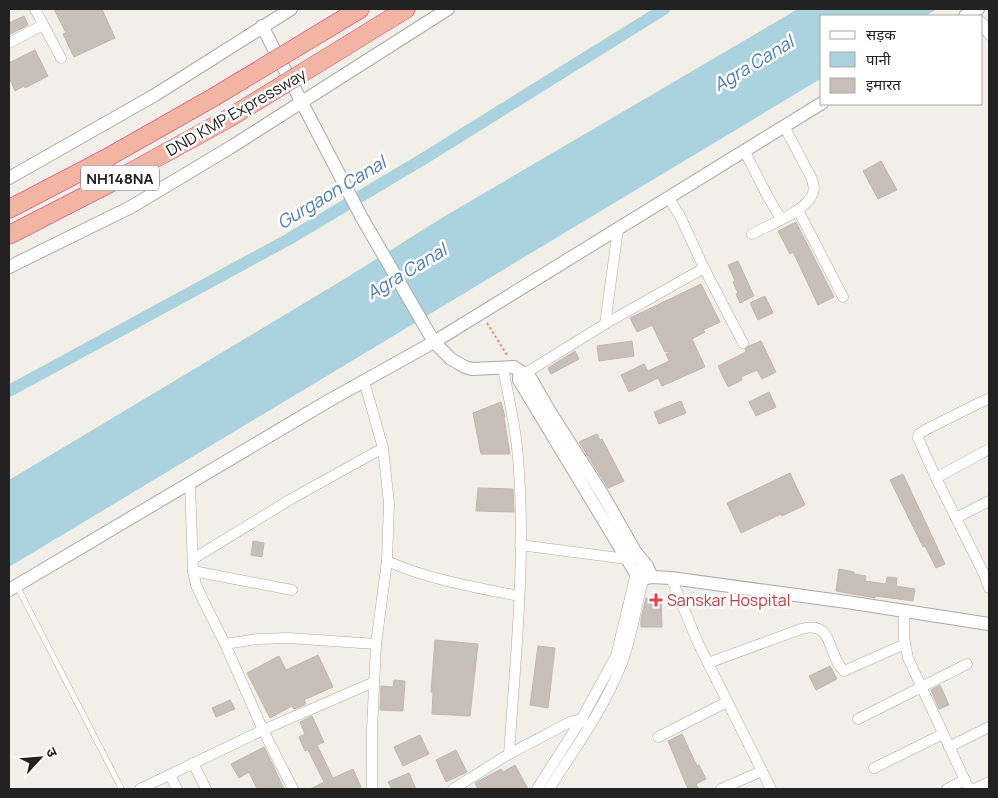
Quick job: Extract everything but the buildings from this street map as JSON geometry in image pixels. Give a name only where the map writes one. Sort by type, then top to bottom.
[{"type":"highway","name":"DND KMP Expressway","points":[[9,209],[103,160],[214,97],[360,9]]},
{"type":"highway","name":"DND KMP Expressway","points":[[9,235],[118,179],[229,118],[406,9]]},
{"type":"street","points":[[35,9],[61,58]]},
{"type":"street","points":[[9,178],[155,95],[291,9]]},
{"type":"street","points":[[9,267],[131,207],[231,147],[448,9]]},
{"type":"street","points":[[9,43],[43,25]]},
{"type":"street","points":[[262,26],[382,255],[434,342],[451,359],[465,367],[472,369],[515,370],[531,379],[603,495],[636,553],[644,571],[632,631],[613,683],[590,726],[549,789]]},
{"type":"street","points":[[13,588],[190,482],[434,342],[820,104]]},
{"type":"street","points":[[752,234],[798,210],[809,200],[814,192],[814,186],[807,169],[784,126]]},
{"type":"street","points":[[744,150],[768,198],[781,219]]},
{"type":"street","points":[[668,197],[680,216],[742,343]]},
{"type":"street","points":[[798,210],[843,297]]},
{"type":"street","points":[[605,324],[618,228]]},
{"type":"street","points":[[515,370],[605,324],[704,268]]},
{"type":"street","points":[[509,754],[520,596],[515,370]]},
{"type":"street","points":[[515,370],[519,380],[627,559],[644,571],[671,578],[904,610],[989,624]]},
{"type":"street","points":[[364,381],[383,448],[389,503],[388,561],[376,644],[372,789]]},
{"type":"street","points":[[989,399],[919,434],[918,438],[989,588]]},
{"type":"street","points":[[193,559],[291,499],[383,448]]},
{"type":"street","points":[[936,478],[989,449]]},
{"type":"street","points":[[190,482],[193,571],[196,585],[225,644],[263,730],[293,789]]},
{"type":"street","points":[[956,518],[989,501]]},
{"type":"street","points":[[520,545],[627,559]]},
{"type":"street","points":[[388,561],[411,572],[434,579],[520,596]]},
{"type":"street","points":[[193,571],[292,590]]},
{"type":"street","points":[[537,789],[581,720],[616,656],[644,571]]},
{"type":"street","points":[[671,578],[708,663],[771,789]]},
{"type":"street","points":[[904,610],[904,644],[908,658],[967,785],[947,789]]},
{"type":"street","points":[[708,663],[814,626],[824,632],[837,662],[844,671],[904,644]]},
{"type":"street","points":[[225,644],[258,639],[288,638],[376,644]]},
{"type":"street","points":[[858,719],[968,664]]},
{"type":"street","points":[[140,789],[263,730],[374,682]]},
{"type":"street","points":[[658,737],[727,702]]},
{"type":"street","points":[[452,789],[509,754],[570,722],[581,720],[590,726]]},
{"type":"street","points":[[949,747],[989,727]]},
{"type":"street","points":[[874,768],[943,734]]},
{"type":"street","points":[[193,763],[206,789]]},
{"type":"street","points":[[721,789],[762,771]]},
{"type":"street","points":[[170,775],[177,789]]},
{"type":"street","points":[[974,789],[989,782]]},
{"type":"lane","points":[[13,588],[121,788]]},
{"type":"path","points":[[480,313],[515,370]]},
{"type":"water","name":"Agra Canal","points":[[798,9],[937,9],[927,15],[820,15],[820,79],[9,567],[9,480],[346,278],[445,216]]},
{"type":"waterway","name":"Gurgaon Canal","points":[[9,391],[289,239],[428,156],[664,9]]},
{"type":"place","name":"Sanskar Hospital","points":[[656,600]]}]
